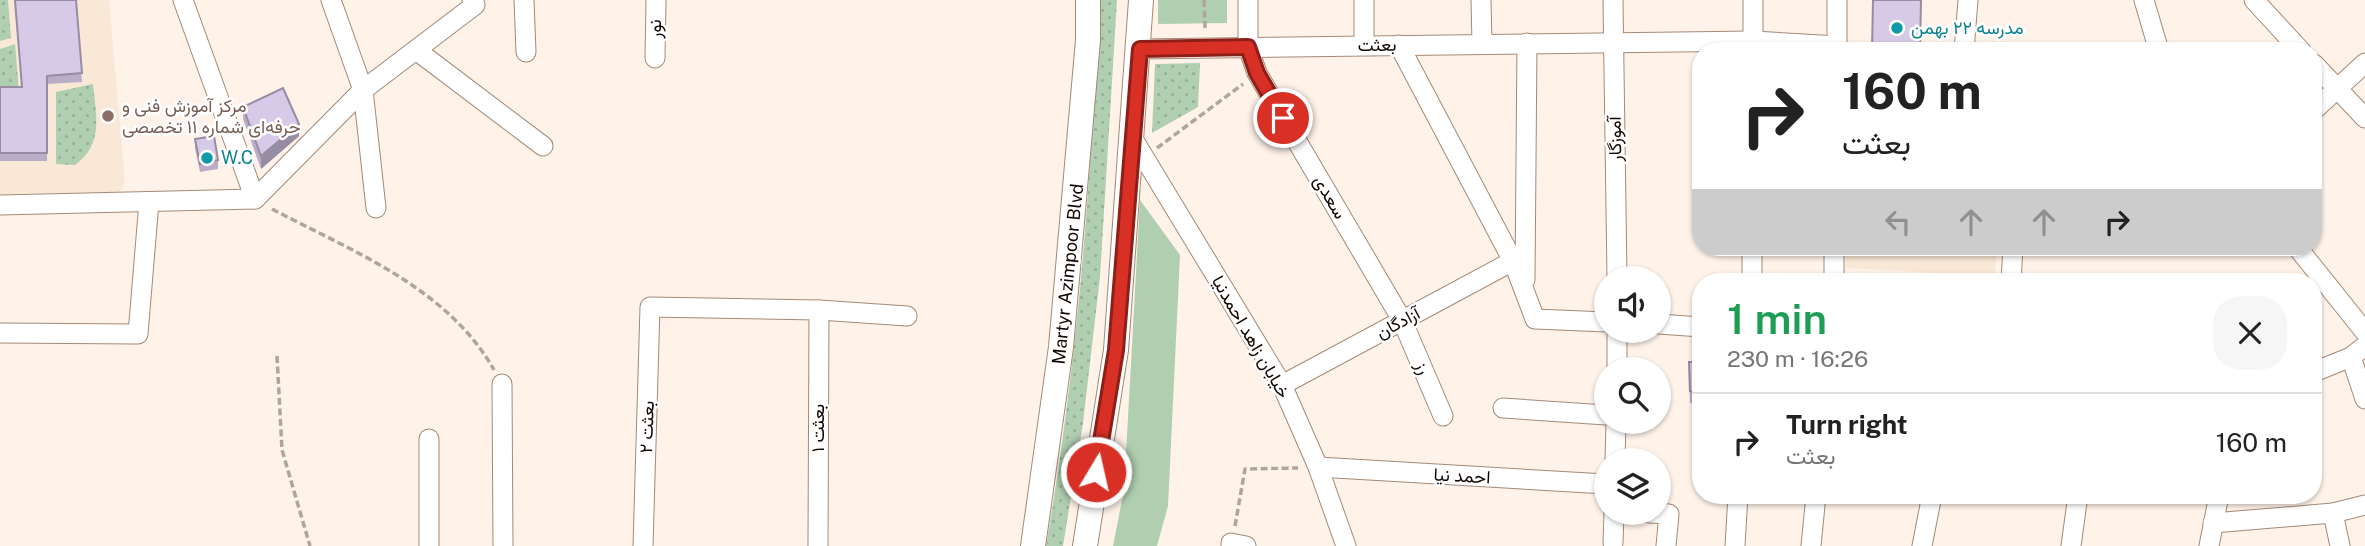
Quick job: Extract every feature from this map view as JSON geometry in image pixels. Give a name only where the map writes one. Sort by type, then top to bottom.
[{"type":"main road","name":"Martyr Azimpoor Blvd","points":[[1033,546],[1063,334],[1088,40],[1088,0]]},
{"type":"main road","points":[[1085,546],[1116,350],[1138,148],[1141,0]]},
{"type":"street","points":[[183,0],[255,200]]},
{"type":"street","points":[[331,0],[363,90],[376,208]]},
{"type":"street","points":[[524,0],[526,52]]},
{"type":"street","name":"نور","points":[[655,58],[656,0]]},
{"type":"street","name":"سعدی","points":[[1248,0],[1248,47],[1257,73],[1402,320]]},
{"type":"street","points":[[1364,0],[1364,46]]},
{"type":"street","points":[[1481,0],[1482,44]]},
{"type":"street","name":"آموزگار","points":[[1614,0],[1617,266]]},
{"type":"street","points":[[1753,0],[1753,42]]},
{"type":"street","points":[[1837,0],[1838,42]]},
{"type":"street","points":[[1965,42],[1968,0]]},
{"type":"street","points":[[2144,0],[2156,42]]},
{"type":"street","points":[[2253,0],[2293,42]]},
{"type":"street","points":[[0,205],[255,200],[363,90],[473,3]]},
{"type":"street","name":"بعثت","points":[[1140,49],[1614,42],[1692,44]]},
{"type":"street","points":[[1525,291],[1527,43]]},
{"type":"street","points":[[1399,45],[1513,261],[1535,319],[1594,321]]},
{"type":"street","points":[[416,50],[543,146]]},
{"type":"street","points":[[2322,103],[2365,62]]},
{"type":"street","points":[[2322,73],[2365,118]]},
{"type":"street","name":"خیابان زاهد احمدنیا","points":[[1138,148],[1282,385],[1318,467],[1346,546]]},
{"type":"street","points":[[0,333],[138,334],[149,202]]},
{"type":"street","points":[[2304,256],[2318,273]]},
{"type":"street","name":"آزادگان","points":[[1282,385],[1513,261]]},
{"type":"street","points":[[2322,278],[2365,332]]},
{"type":"street","name":"بعثت ۲","points":[[643,546],[650,307],[819,310]]},
{"type":"street","points":[[819,310],[907,316]]},
{"type":"street","name":"بعثت ۱","points":[[817,546],[819,310]]},
{"type":"street","name":"رز","points":[[1402,320],[1443,416]]},
{"type":"street","points":[[1671,325],[1692,326]]},
{"type":"street","points":[[2322,368],[2358,352],[2365,399]]},
{"type":"street","points":[[502,384],[503,546]]},
{"type":"street","points":[[1503,408],[1594,414]]},
{"type":"street","points":[[429,439],[429,546]]},
{"type":"street","name":"احمد نیا","points":[[1318,467],[1594,483]]},
{"type":"street","points":[[1735,546],[1737,504]]},
{"type":"street","points":[[1811,546],[1815,504]]},
{"type":"street","points":[[1922,546],[1930,504]]},
{"type":"street","points":[[2071,546],[2077,504]]},
{"type":"street","points":[[2209,546],[2216,504]]},
{"type":"street","points":[[2213,523],[2333,513],[2365,505]]},
{"type":"street","points":[[2333,513],[2340,546]]},
{"type":"street","points":[[1613,543],[1614,525]]},
{"type":"street","points":[[1666,546],[1668,525]]},
{"type":"path","points":[[1204,0],[1205,28]]},
{"type":"path","points":[[1138,148],[1257,73]]},
{"type":"path","points":[[255,200],[430,295],[486,355],[502,384]]},
{"type":"path","points":[[277,356],[282,450],[310,546]]},
{"type":"path","points":[[1236,545],[1245,468],[1318,467]]},
{"type":"shaded area","points":[[8,0],[14,0],[82,81],[75,0],[109,0],[125,182],[120,192],[0,194],[0,161],[47,161],[0,95],[14,44],[0,49],[0,41],[11,38]]},
{"type":"shaded area","points":[[1846,256],[1996,256],[1995,273],[1845,268]]},
{"type":"green space","points":[[0,0],[8,0],[11,38],[0,41]]},
{"type":"green space","points":[[1098,0],[1117,0],[1100,277],[1083,423],[1063,546],[1046,546],[1066,410],[1081,274],[1092,137]]},
{"type":"green space","points":[[1158,0],[1227,0],[1227,23],[1158,24]]},
{"type":"green space","points":[[15,44],[19,93],[0,93],[0,49]]},
{"type":"green space","points":[[1200,63],[1198,107],[1152,133],[1155,64]]},
{"type":"green space","points":[[93,84],[96,129],[90,148],[75,165],[56,164],[56,92]]},
{"type":"green space","points":[[1140,200],[1180,255],[1168,506],[1157,546],[1113,546],[1124,490]]},
{"type":"building","points":[[15,0],[76,0],[82,73],[47,76],[47,153],[0,153],[0,87],[22,87]]},
{"type":"building","name":"مدرسه ۲۲ بهمن","points":[[1873,0],[1921,0],[1920,42],[1872,42]]},
{"type":"building","points":[[283,88],[299,124],[261,156],[243,107]]},
{"type":"building","points":[[214,136],[218,160],[200,164],[195,139]]},
{"type":"building","points":[[1689,362],[1692,362],[1692,391]]},
{"type":"place","name":"مدرسه ۲۲ بهمن","points":[[1897,28]]},
{"type":"place","name":"مرکز آموزش فنی و حرفه‌ای شماره ۱۱ تخصصی","points":[[108,116]]},
{"type":"place","name":"W.C","points":[[207,158]]},
{"type":"route","points":[[1096,472],[1116,350],[1140,49],[1248,47],[1257,73],[1283,118]]}]
